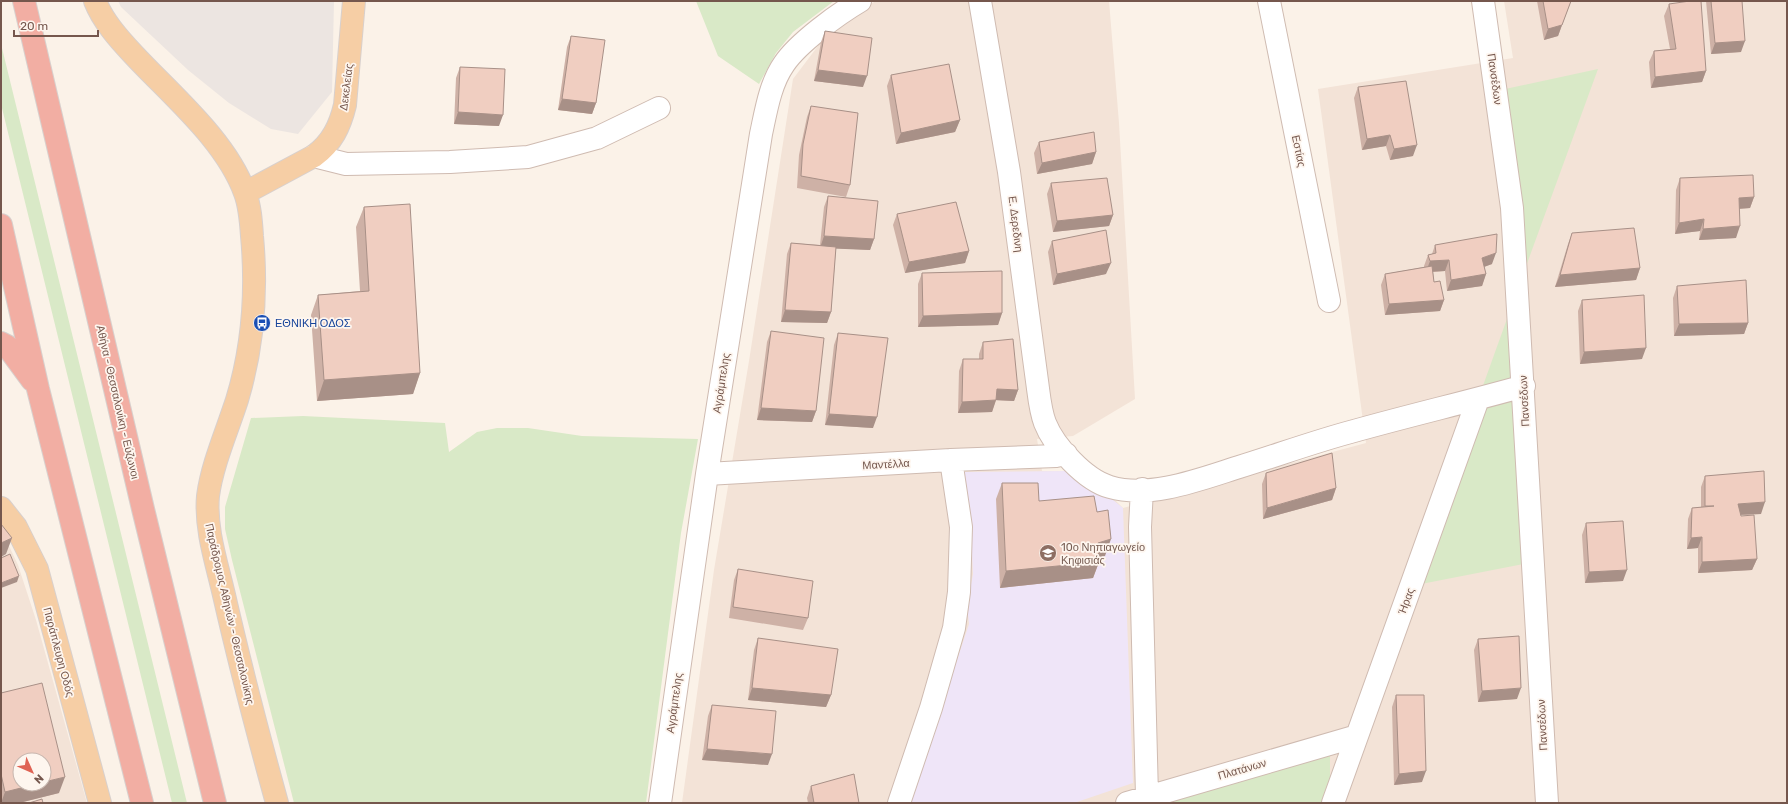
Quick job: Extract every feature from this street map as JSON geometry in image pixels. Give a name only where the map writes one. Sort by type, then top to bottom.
[{"type":"highway","name":"Αθήνα - Θεσσαλονίκη - Εύζωνοι","points":[[24,1],[143,509],[215,803]]},
{"type":"highway","points":[[1,225],[38,389],[142,803]]},
{"type":"highway","points":[[1,342],[7,346],[38,389]]},
{"type":"main road","name":"Παράδρομος Αθηνών - Θεσσαλονίκης","points":[[94,1],[99,11],[123,43],[205,130],[225,155],[245,193],[250,216],[255,266],[249,347],[237,399],[212,477],[208,496],[208,516],[213,547],[240,665],[276,803]]},
{"type":"main road","name":"Δεκελείας","points":[[245,193],[314,156],[328,143],[342,120],[345,105],[354,1]]},
{"type":"main road","name":"Παράπλευρη Οδός","points":[[1,508],[16,527],[37,569],[100,803]]},
{"type":"street","name":"Αγράμπελης","points":[[660,803],[707,474],[757,156],[771,93],[784,65],[800,45],[860,1]]},
{"type":"street","name":"Ε. Δερεδινη","points":[[980,1],[1009,172],[1038,388],[1045,423],[1062,449],[1084,472],[1110,487],[1131,491],[1191,482],[1354,431],[1524,386]]},
{"type":"street","name":"Εστίας","points":[[1269,1],[1329,301]]},
{"type":"street","name":"Πανσέδων","points":[[1483,1],[1512,208],[1524,386],[1547,803]]},
{"type":"street","points":[[314,156],[346,164],[450,162],[528,157],[597,138],[659,108]]},
{"type":"street","name":"Ήρας","points":[[1333,803],[1478,399]]},
{"type":"street","name":"Μαντέλλα","points":[[707,474],[951,460],[1056,456],[1062,449]]},
{"type":"street","points":[[899,803],[931,708],[954,628],[959,592],[961,527],[951,460]]},
{"type":"street","points":[[1137,800],[1140,527],[1142,490]]},
{"type":"street","name":"Πλατάνων","points":[[1137,800],[1357,736]]},
{"type":"shaded area","points":[[118,1],[334,1],[332,92],[298,134],[271,129],[229,103],[188,70],[121,7]]},
{"type":"shaded area","points":[[876,1],[1109,1],[1119,123],[1135,399],[1073,436],[1037,439],[1042,471],[1069,471],[1116,501],[1123,508],[1366,443],[1318,89],[1513,58],[1504,1],[1787,1],[1787,803],[682,803],[714,570],[749,361],[793,79],[821,42],[863,8]]},
{"type":"shaded area","points":[[1069,471],[1102,491],[1123,508],[1133,783],[1074,803],[909,803],[969,624],[967,606],[973,574],[971,533],[963,472]]},
{"type":"shaded area","points":[[1,529],[18,565],[36,620],[87,803],[1,803]]},
{"type":"green space","points":[[696,1],[834,1],[793,32],[776,53],[759,84],[718,56]]},
{"type":"green space","points":[[1,44],[187,803],[172,803],[1,104]]},
{"type":"green space","points":[[1598,69],[1517,291],[1496,91]]},
{"type":"green space","points":[[1517,291],[1533,562],[1411,586]]},
{"type":"green space","points":[[303,416],[445,423],[449,452],[477,432],[497,428],[528,428],[582,436],[698,439],[681,533],[646,803],[294,803],[232,560],[225,529],[225,507],[251,418]]},
{"type":"green space","points":[[1330,747],[1330,803],[1131,803]]},
{"type":"building","points":[[1543,1],[1571,1],[1562,25],[1548,29]]},
{"type":"building","points":[[1701,1],[1706,71],[1655,77],[1654,51],[1676,49],[1669,4]]},
{"type":"building","points":[[1711,1],[1742,1],[1745,41],[1715,43]]},
{"type":"building","points":[[825,31],[872,38],[867,76],[818,70]]},
{"type":"building","points":[[571,36],[605,40],[596,103],[562,99]]},
{"type":"building","points":[[949,64],[960,120],[901,133],[891,75]]},
{"type":"building","points":[[460,67],[505,69],[503,115],[458,112]]},
{"type":"building","points":[[1406,81],[1417,145],[1394,149],[1390,135],[1367,139],[1358,87]]},
{"type":"building","points":[[811,106],[858,113],[850,185],[801,176],[803,144]]},
{"type":"building","points":[[1094,132],[1096,152],[1042,163],[1039,142]]},
{"type":"building","points":[[1753,175],[1754,197],[1739,198],[1740,226],[1703,229],[1704,219],[1679,223],[1680,178]]},
{"type":"building","points":[[1107,178],[1113,215],[1057,221],[1051,183]]},
{"type":"building","points":[[828,196],[878,201],[874,239],[824,236]]},
{"type":"building","points":[[956,202],[969,251],[909,262],[897,214]]},
{"type":"building","points":[[410,204],[420,373],[324,380],[318,295],[369,291],[364,207]]},
{"type":"building","points":[[1634,228],[1640,268],[1560,275],[1572,233]]},
{"type":"building","points":[[1106,230],[1111,263],[1057,274],[1052,241]]},
{"type":"building","points":[[1497,234],[1496,253],[1482,258],[1486,274],[1451,280],[1449,260],[1430,261],[1428,255],[1436,253],[1435,245]]},
{"type":"building","points":[[791,243],[836,247],[831,312],[785,310]]},
{"type":"building","points":[[1432,266],[1434,282],[1440,281],[1444,300],[1389,304],[1385,274]]},
{"type":"building","points":[[1002,271],[1002,313],[923,316],[922,273]]},
{"type":"building","points":[[1746,280],[1748,323],[1679,324],[1677,286]]},
{"type":"building","points":[[1644,295],[1646,348],[1584,352],[1582,300]]},
{"type":"building","points":[[771,331],[824,338],[816,411],[761,408]]},
{"type":"building","points":[[838,333],[888,338],[877,417],[829,414]]},
{"type":"building","points":[[1013,339],[1018,390],[997,389],[996,400],[962,402],[963,359],[983,359],[983,342]]},
{"type":"building","points":[[1332,453],[1336,488],[1267,508],[1266,473]]},
{"type":"building","points":[[1764,471],[1765,502],[1738,504],[1741,516],[1754,515],[1757,559],[1702,562],[1702,537],[1691,538],[1692,508],[1714,506],[1705,506],[1705,476]]},
{"type":"building","points":[[1002,483],[1038,483],[1039,501],[1094,496],[1097,512],[1108,510],[1111,539],[1098,543],[1099,562],[1006,571]]},
{"type":"building","points":[[1623,521],[1627,570],[1589,572],[1586,523]]},
{"type":"building","points":[[1,524],[12,538],[1,543]]},
{"type":"building","points":[[10,554],[19,576],[1,583],[1,558]]},
{"type":"building","points":[[738,569],[813,581],[808,618],[733,607]]},
{"type":"building","points":[[1519,636],[1521,688],[1482,691],[1478,639]]},
{"type":"building","points":[[758,638],[838,649],[831,695],[752,688]]},
{"type":"building","points":[[42,683],[65,777],[52,780],[52,752],[12,752],[12,790],[5,792],[1,774],[1,693]]},
{"type":"building","points":[[1396,695],[1424,695],[1426,771],[1399,774]]},
{"type":"building","points":[[712,705],[776,711],[772,754],[707,749]]},
{"type":"building","points":[[854,774],[859,803],[814,803],[811,786]]},
{"type":"building","points":[[42,799],[43,803],[29,803]]},
{"type":"place","name":"ΕΘΝΙΚΗ ΟΔΟΣ","points":[[262,323]]},
{"type":"place","name":"10ο Νηπιαγωγείο Κηφισιάς","points":[[1048,553]]}]
